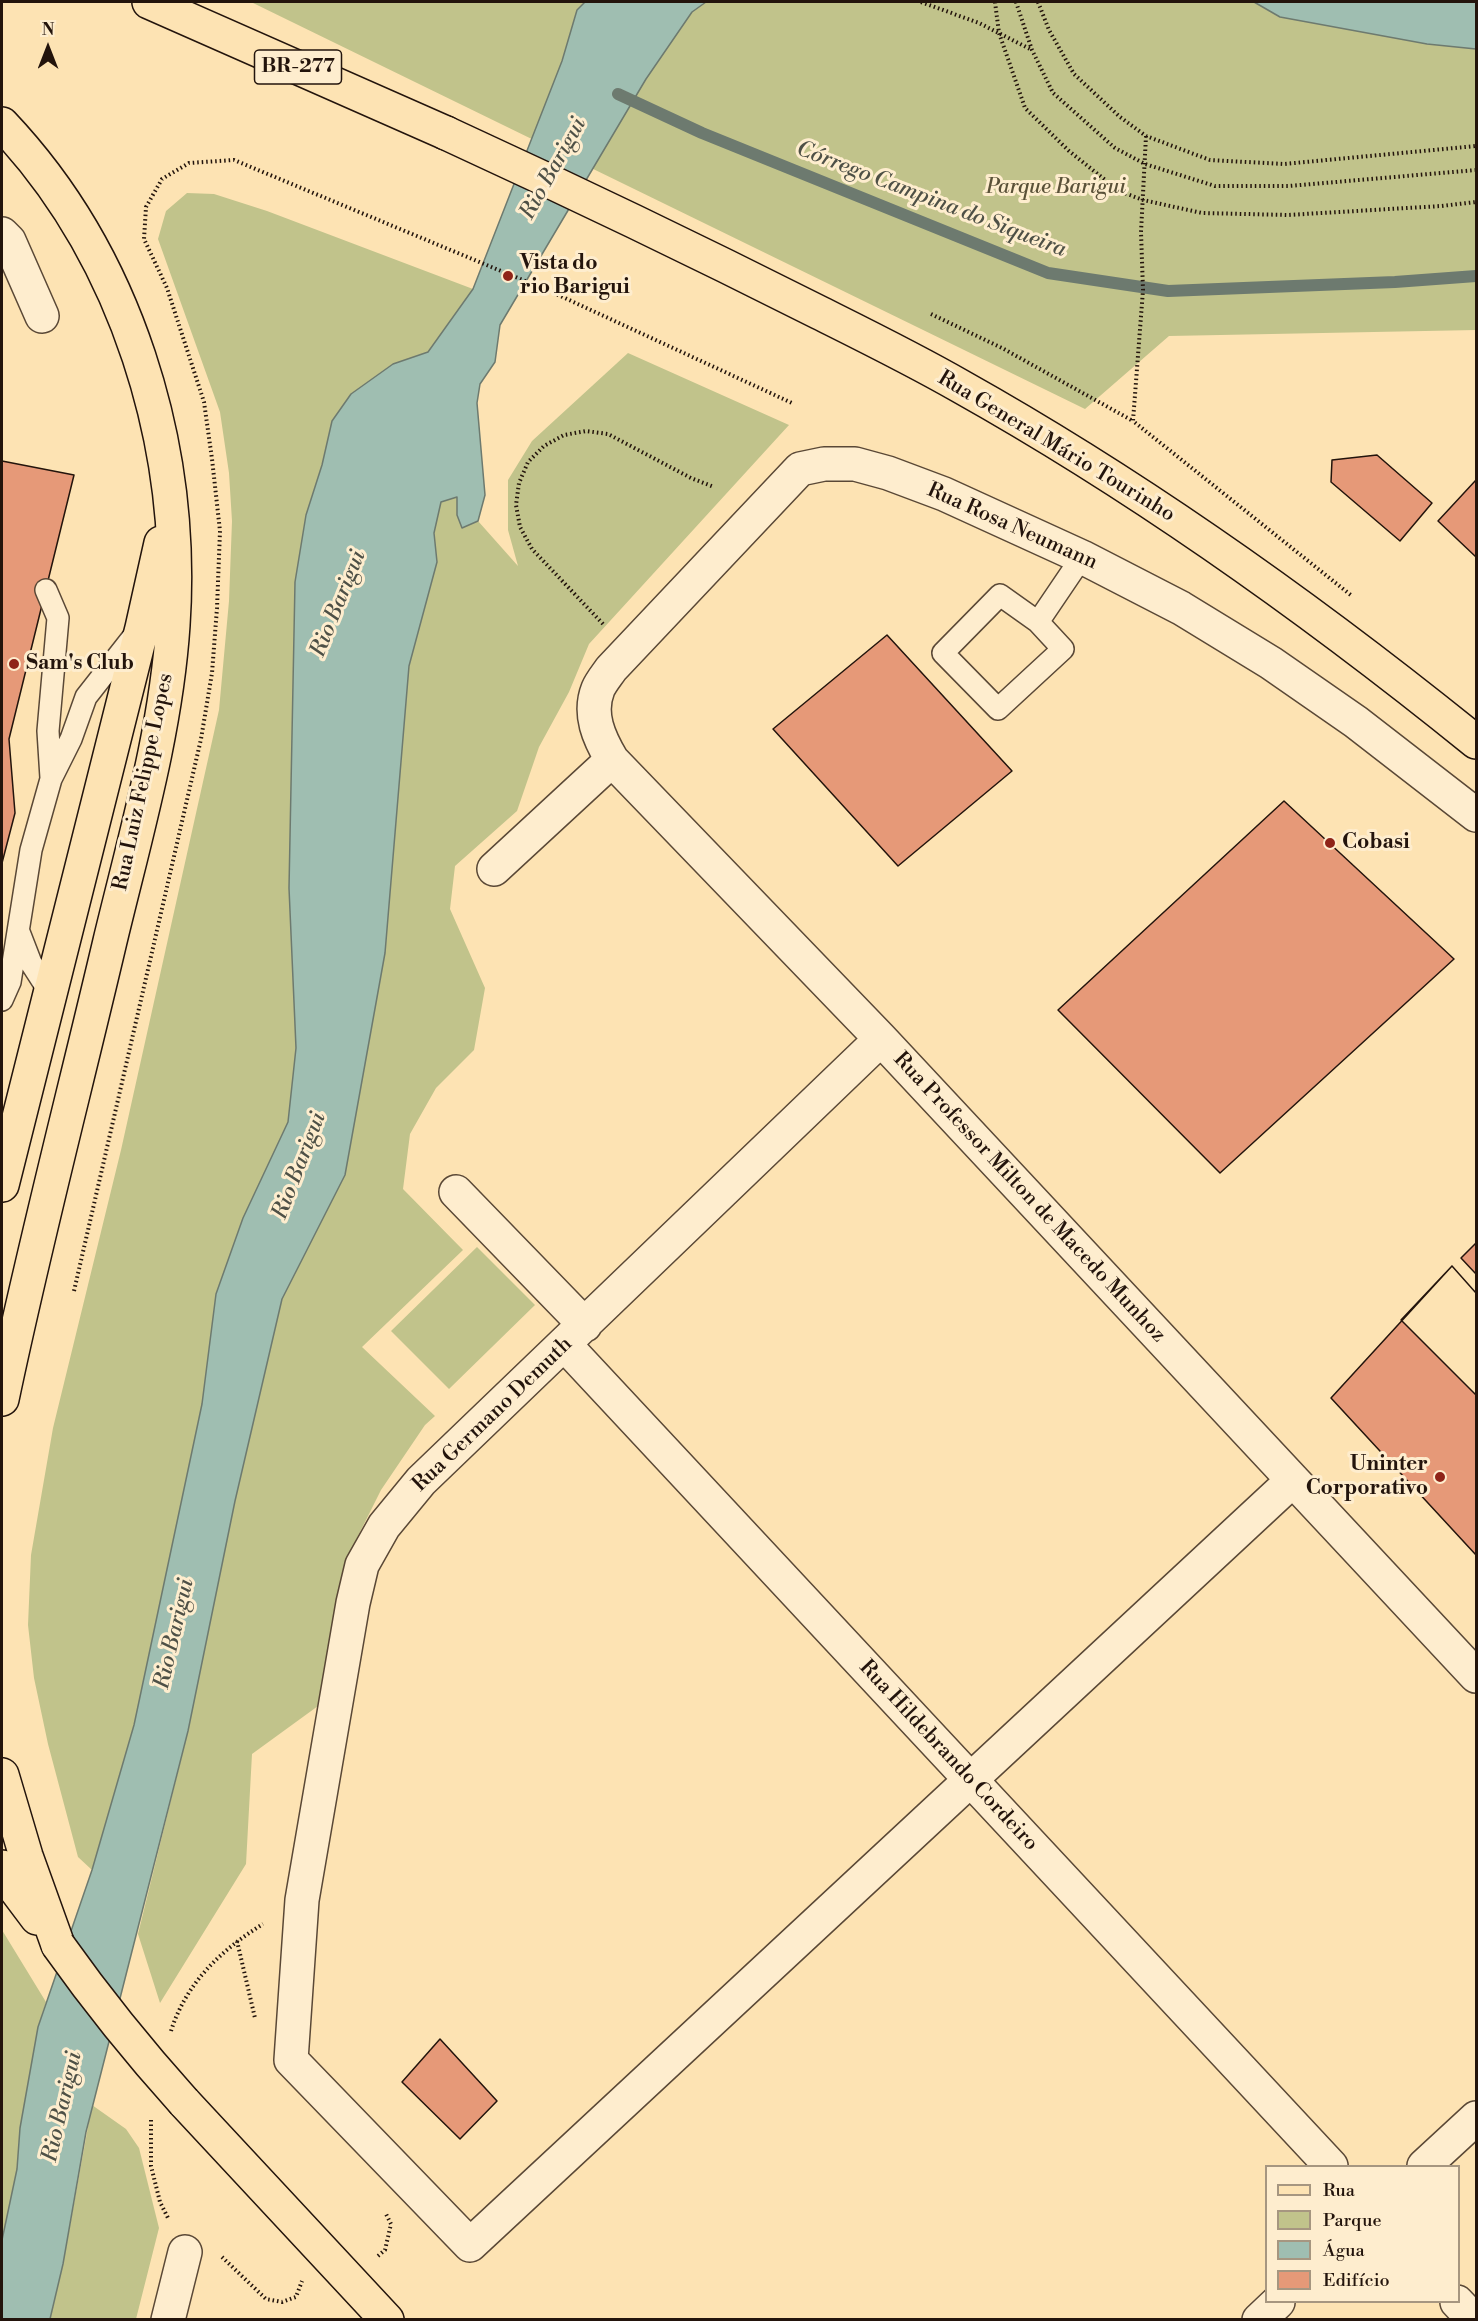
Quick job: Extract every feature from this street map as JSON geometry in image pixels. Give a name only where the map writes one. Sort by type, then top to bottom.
[{"type":"main road","name":"Rua General Mário Tourinho","points":[[149,2],[446,133],[602,205],[722,263],[949,380],[1046,436],[1212,544],[1326,625],[1476,742]]},
{"type":"main road","name":"Rua Luiz Felippe Lopes","points":[[2,124],[54,190],[91,246],[133,336],[154,408],[171,500],[174,572],[173,626],[156,748],[2,1399]]},
{"type":"main road","points":[[2,1180],[142,628],[171,500]]},
{"type":"main road","points":[[2,1775],[26,1856],[58,1945]]},
{"type":"main road","points":[[2,1867],[13,1886],[118,2026],[184,2102],[387,2319]]},
{"type":"street","points":[[2,234],[9,242],[42,316]]},
{"type":"street","name":"Rua Rosa Neumann","points":[[594,715],[598,689],[611,669],[800,469],[824,464],[855,464],[888,473],[944,494],[1082,557],[1181,608],[1271,663],[1356,722],[1476,815]]},
{"type":"street","name":"Rua Professor Milton de Macedo Munhoz","points":[[594,715],[600,740],[612,760],[881,1039],[1476,1676]]},
{"type":"street","points":[[494,869],[612,760]]},
{"type":"street","name":"Rua Germano Demuth","points":[[881,1039],[422,1481],[384,1526],[362,1566],[353,1603],[302,1900],[291,2060],[470,2246],[971,1780]]},
{"type":"street","name":"Rua Hildebrando Cordeiro","points":[[456,1192],[575,1335],[971,1780],[1330,2165]]},
{"type":"street","points":[[971,1780],[1293,1480]]},
{"type":"street","points":[[1425,2165],[1476,2118]]},
{"type":"street","points":[[168,2319],[185,2252]]},
{"type":"street","points":[[1259,2319],[1276,2303]]},
{"type":"street","points":[[1459,2303],[1474,2319]]},
{"type":"lane","points":[[1038,622],[1082,557]]},
{"type":"lane","points":[[46,590],[58,618],[48,731],[51,779]]},
{"type":"lane","points":[[1000,595],[1038,622],[1063,649],[998,710],[943,653],[1000,595]]},
{"type":"lane","points":[[2,1000],[10,982],[31,850],[51,779],[71,739],[86,697],[118,654],[142,628]]},
{"type":"lane","points":[[19,932],[31,963],[49,991]]},
{"type":"path","points":[[921,2],[979,23],[1032,50]]},
{"type":"path","points":[[995,2],[999,33],[1026,108],[1068,151],[1119,191],[1143,201],[1202,213],[1288,214],[1476,202]]},
{"type":"path","points":[[1016,2],[1032,50],[1053,93],[1115,148],[1145,164],[1215,186],[1289,186],[1476,170]]},
{"type":"path","points":[[1038,2],[1049,30],[1074,74],[1120,117],[1146,136],[1210,160],[1284,164],[1476,146]]},
{"type":"path","points":[[1133,421],[1143,290],[1141,232],[1146,136]]},
{"type":"path","points":[[458,252],[554,293],[792,404]]},
{"type":"path","points":[[931,314],[1002,348],[1133,421],[1353,597]]},
{"type":"path","points":[[606,628],[532,549],[520,527],[516,505],[519,483],[528,462],[544,446],[564,435],[586,431],[608,434],[691,478],[714,487]]},
{"type":"path","points":[[218,2254],[266,2299],[282,2302],[296,2297],[303,2276]]},
{"type":"green space","name":"Parque Barigui","points":[[251,2],[1476,2],[1476,330],[1169,336],[1085,409]]},
{"type":"green space","points":[[187,193],[214,194],[267,211],[473,289],[428,352],[393,364],[351,394],[332,421],[322,465],[306,515],[295,582],[289,888],[296,1048],[288,1122],[243,1218],[216,1294],[202,1404],[134,1725],[92,1870],[78,1857],[48,1744],[34,1678],[28,1625],[31,1555],[53,1428],[121,1150],[219,710],[229,601],[232,521],[229,473],[220,412],[158,239],[166,211]]},
{"type":"green space","points":[[628,353],[789,425],[589,644],[569,692],[539,747],[517,811],[455,866],[450,909],[485,988],[474,1050],[436,1088],[410,1134],[403,1189],[463,1250],[362,1347],[435,1416],[425,1425],[381,1490],[349,1554],[318,1706],[252,1754],[246,1864],[160,2003],[138,1934],[188,1731],[235,1501],[282,1299],[345,1175],[385,953],[409,666],[437,562],[434,533],[441,501],[457,497],[457,515],[462,528],[478,521],[518,566],[508,530],[508,480],[532,441]]},
{"type":"green space","points":[[477,1247],[535,1305],[449,1389],[391,1331]]},
{"type":"green space","points":[[2,1930],[46,2002],[38,2027],[20,2128],[17,2169],[2,2240]]},
{"type":"green space","points":[[92,2105],[126,2129],[139,2148],[159,2228],[136,2319],[50,2320],[63,2264]]},
{"type":"water","name":"Rio Barigui","points":[[585,2],[706,2],[692,12],[646,79],[500,325],[495,362],[480,384],[477,403],[485,495],[478,521],[462,528],[457,515],[457,497],[441,502],[434,533],[437,562],[409,666],[385,953],[345,1175],[282,1299],[235,1501],[188,1731],[86,2132],[63,2264],[50,2319],[2,2320],[2,2240],[17,2169],[20,2128],[38,2027],[92,1870],[134,1725],[202,1404],[216,1294],[243,1218],[288,1122],[296,1048],[289,888],[295,582],[306,515],[322,465],[332,421],[351,394],[393,364],[428,352],[473,289],[562,61],[577,10]]},
{"type":"water","points":[[1254,2],[1476,2],[1476,49],[1427,44],[1280,17]]},
{"type":"building","points":[[1377,455],[1432,503],[1400,541],[1331,482],[1332,460]]},
{"type":"building","name":"Sam's Club","points":[[2,461],[74,475],[9,739],[15,813],[2,863]]},
{"type":"building","points":[[1476,480],[1476,557],[1438,521]]},
{"type":"building","points":[[887,635],[1012,771],[898,866],[773,729]]},
{"type":"building","points":[[1284,801],[1454,959],[1220,1173],[1058,1010]]},
{"type":"building","points":[[1476,1243],[1476,1274],[1461,1258]]},
{"type":"building","points":[[1452,1266],[1476,1293],[1476,1395],[1401,1320]]},
{"type":"building","name":"Uninter Corporativo","points":[[1452,1266],[1476,1293],[1476,1555],[1331,1398]]},
{"type":"building","points":[[440,2039],[497,2101],[460,2139],[402,2082]]},
{"type":"waterway","name":"Córrego Campina do Siqueira","points":[[618,94],[702,133],[1048,273],[1168,291],[1395,282],[1476,276]]},
{"type":"place","name":"Vista do rio Barigui","points":[[508,276]]},
{"type":"place","name":"Sam's Club","points":[[14,664]]},
{"type":"place","name":"Cobasi","points":[[1330,843]]},
{"type":"place","name":"Uninter Corporativo","points":[[1440,1477]]}]
